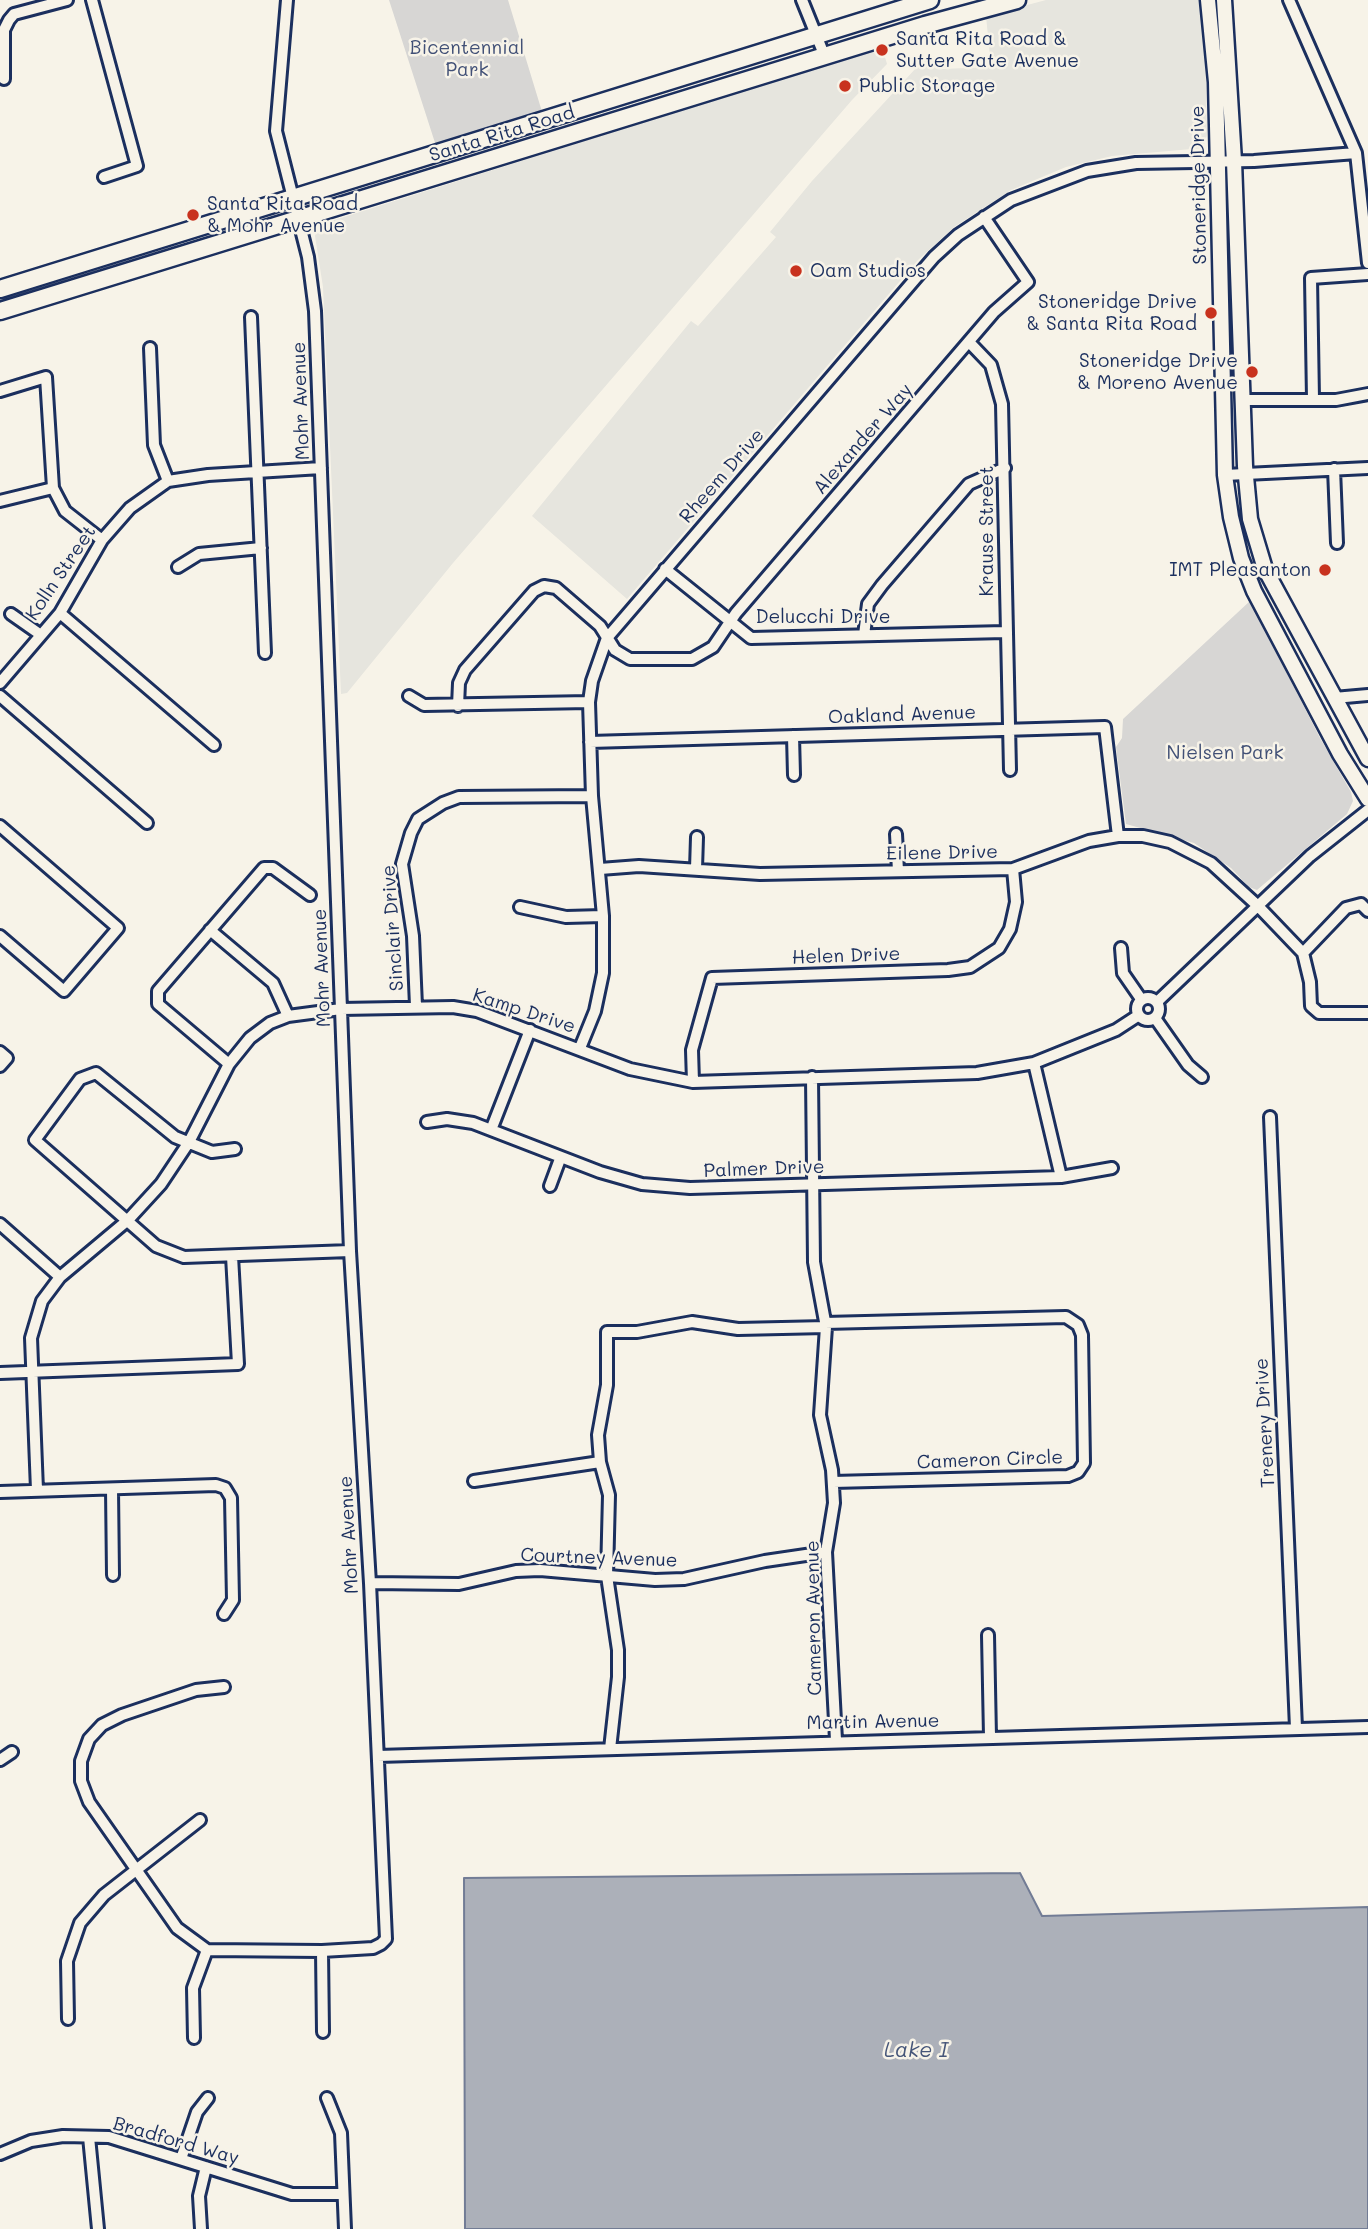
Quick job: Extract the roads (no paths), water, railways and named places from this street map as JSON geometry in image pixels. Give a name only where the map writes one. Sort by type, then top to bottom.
[{"type":"main road","name":"Santa Rita Road","points":[[0,289],[930,0]]},
{"type":"main road","name":"Santa Rita Road","points":[[0,311],[1017,0]]},
{"type":"main road","name":"Stoneridge Drive","points":[[1208,0],[1214,48],[1219,162],[1225,475],[1241,558],[1254,591],[1340,754],[1368,799]]},
{"type":"main road","name":"Stoneridge Drive","points":[[1224,0],[1250,519],[1265,569],[1368,759]]},
{"type":"main road","points":[[40,276],[47,295]]},
{"type":"street","points":[[4,79],[4,30],[9,20],[14,14],[67,0]]},
{"type":"street","points":[[92,0],[137,166],[104,177]]},
{"type":"street","name":"Mohr Avenue","points":[[286,0],[276,131],[313,287],[349,1251],[370,1583],[386,1939],[373,1948],[322,1951]]},
{"type":"street","points":[[802,0],[825,57]]},
{"type":"street","points":[[1289,0],[1356,153],[1368,263]]},
{"type":"street","name":"Rheem Drive","points":[[580,1048],[594,1011],[603,973],[603,916],[592,796],[589,702],[597,660],[607,638],[664,569],[934,257],[984,217],[1040,186],[1087,171],[1136,163],[1219,162],[1356,153]]},
{"type":"street","name":"Alexander Way","points":[[458,705],[459,683],[465,670],[534,591],[544,586],[556,588],[600,626],[615,650],[630,659],[692,659],[713,647],[729,624],[994,312],[1028,282],[984,217]]},
{"type":"street","points":[[1313,399],[1311,278],[1368,274]]},
{"type":"street","points":[[251,317],[265,653]]},
{"type":"street","name":"Krause Street","points":[[969,342],[991,365],[999,384],[1004,468],[1010,770]]},
{"type":"street","points":[[149,348],[154,445],[168,481]]},
{"type":"street","points":[[0,391],[46,377],[54,488],[65,511],[102,540]]},
{"type":"street","points":[[1243,400],[1336,400],[1368,394]]},
{"type":"street","name":"Kolln Street","points":[[0,684],[60,613],[102,540],[130,508],[168,481],[258,471],[321,468]]},
{"type":"street","points":[[864,635],[868,604],[882,585],[969,484],[1004,468]]},
{"type":"street","points":[[1225,475],[1368,468]]},
{"type":"street","points":[[1334,469],[1336,543]]},
{"type":"street","points":[[0,502],[54,488]]},
{"type":"street","points":[[178,567],[199,554],[261,548]]},
{"type":"street","name":"Delucchi Drive","points":[[664,569],[729,624],[751,638],[1006,632]]},
{"type":"street","points":[[60,613],[214,745]]},
{"type":"street","points":[[11,614],[41,635]]},
{"type":"street","points":[[1335,698],[1368,695]]},
{"type":"street","points":[[0,696],[147,823]]},
{"type":"street","points":[[409,696],[424,705],[589,702]]},
{"type":"street","name":"Oakland Avenue","points":[[590,742],[1105,727],[1118,836]]},
{"type":"street","points":[[793,736],[794,775]]},
{"type":"street","name":"Sinclair Drive","points":[[416,1006],[413,936],[402,864],[418,819],[435,807],[459,797],[592,796]]},
{"type":"street","points":[[1157,1002],[1328,839],[1368,810]]},
{"type":"street","points":[[0,826],[118,928],[64,991],[0,936]]},
{"type":"street","points":[[896,834],[898,871]]},
{"type":"street","name":"Eilene Drive","points":[[600,869],[639,866],[760,874],[1013,869],[1089,841],[1118,836],[1143,836],[1189,849],[1211,863],[1258,906],[1303,953]]},
{"type":"street","points":[[696,869],[697,837]]},
{"type":"street","points":[[229,1065],[158,1004],[158,991],[264,869],[273,868],[310,895]]},
{"type":"street","name":"Helen Drive","points":[[693,1082],[692,1051],[712,978],[970,967],[999,948],[1010,929],[1016,902],[1013,869]]},
{"type":"street","points":[[1368,911],[1361,904],[1346,908],[1303,953],[1310,982],[1311,1006],[1319,1013],[1368,1013]]},
{"type":"street","points":[[520,907],[566,917],[603,916]]},
{"type":"street","points":[[209,930],[273,983],[288,1016]]},
{"type":"street","points":[[1121,948],[1123,973],[1142,999]]},
{"type":"street","points":[[1150,998],[1157,1002],[1159,1011],[1155,1018],[1146,1020],[1139,1015],[1137,1007],[1142,999],[1150,998]]},
{"type":"street","name":"Kamp Drive","points":[[37,1490],[30,1338],[42,1301],[60,1277],[128,1220],[160,1184],[189,1142],[229,1065],[250,1038],[270,1023],[288,1016],[341,1009],[416,1006],[477,1011],[630,1069],[693,1082],[977,1073],[1034,1063],[1116,1030],[1139,1015]]},
{"type":"street","points":[[1155,1018],[1188,1065],[1202,1077]]},
{"type":"street","points":[[491,1130],[530,1030]]},
{"type":"street","points":[[0,1052],[7,1058],[0,1066]]},
{"type":"street","points":[[1034,1063],[1061,1177]]},
{"type":"street","points":[[235,1149],[212,1152],[175,1137],[96,1073],[80,1079],[35,1140],[156,1246],[184,1257],[349,1251]]},
{"type":"street","name":"Cameron Avenue","points":[[812,1077],[814,1262],[825,1325],[820,1415],[833,1482],[834,1503],[826,1552],[836,1740]]},
{"type":"street","name":"Trenery Drive","points":[[1270,1117],[1296,1728]]},
{"type":"street","name":"Palmer Drive","points":[[427,1122],[447,1119],[473,1123],[561,1159],[642,1184],[690,1188],[1061,1177],[1112,1168]]},
{"type":"street","points":[[550,1186],[561,1159]]},
{"type":"street","points":[[0,1224],[60,1277]]},
{"type":"street","points":[[0,1373],[238,1364],[232,1256]]},
{"type":"street","name":"Cameron Circle","points":[[825,1325],[1066,1317],[1078,1325],[1082,1335],[1084,1463],[1078,1472],[1068,1476],[833,1482]]},
{"type":"street","points":[[610,1749],[618,1676],[607,1576],[611,1517],[609,1495],[600,1462],[598,1435],[607,1385],[607,1332],[637,1332],[692,1322],[738,1329],[825,1325]]},
{"type":"street","points":[[474,1481],[600,1462]]},
{"type":"street","points":[[0,1492],[216,1485],[225,1488],[231,1498],[233,1600],[225,1614]]},
{"type":"street","points":[[112,1489],[113,1575]]},
{"type":"street","name":"Courtney Avenue","points":[[370,1583],[459,1584],[516,1571],[540,1570],[684,1579],[765,1560],[826,1552]]},
{"type":"street","points":[[988,1635],[990,1737]]},
{"type":"street","points":[[224,1687],[196,1690],[122,1715],[102,1725],[89,1739],[81,1761],[81,1782],[89,1802],[137,1867],[177,1928],[207,1950],[322,1951],[323,2032]]},
{"type":"street","name":"Martin Avenue","points":[[378,1756],[836,1740],[1368,1727]]},
{"type":"street","points":[[0,1760],[12,1752]]},
{"type":"street","points":[[68,2019],[67,1961],[80,1923],[104,1895],[201,1820]]},
{"type":"street","points":[[194,2038],[193,1988],[207,1950]]},
{"type":"street","points":[[181,2159],[197,2112],[208,2098]]},
{"type":"street","points":[[327,2098],[341,2133],[345,2229]]},
{"type":"street","points":[[89,2137],[98,2229]]},
{"type":"street","name":"Bradford Way","points":[[0,2154],[31,2141],[109,2137],[292,2194],[342,2194]]},
{"type":"street","points":[[201,2229],[199,2196],[206,2167]]},
{"type":"water","name":"Lake I","points":[[1020,1873],[1042,1916],[1368,1907],[1368,2229],[465,2229],[464,1878]]},
{"type":"place","name":"Santa Rita Road & Sutter Gate Avenue","points":[[882,50]]},
{"type":"place","name":"Public Storage","points":[[845,86]]},
{"type":"place","name":"Santa Rita Road & Mohr Avenue","points":[[193,215]]},
{"type":"place","name":"Oam Studios","points":[[796,271]]},
{"type":"place","name":"Stoneridge Drive & Santa Rita Road","points":[[1211,313]]},
{"type":"place","name":"Stoneridge Drive & Moreno Avenue","points":[[1252,372]]},
{"type":"place","name":"IMT Pleasanton","points":[[1325,570]]},
{"type":"park label","name":"Bicentennial Park","points":[[467,59]]},
{"type":"park label","name":"Nielsen Park","points":[[1225,753]]}]
